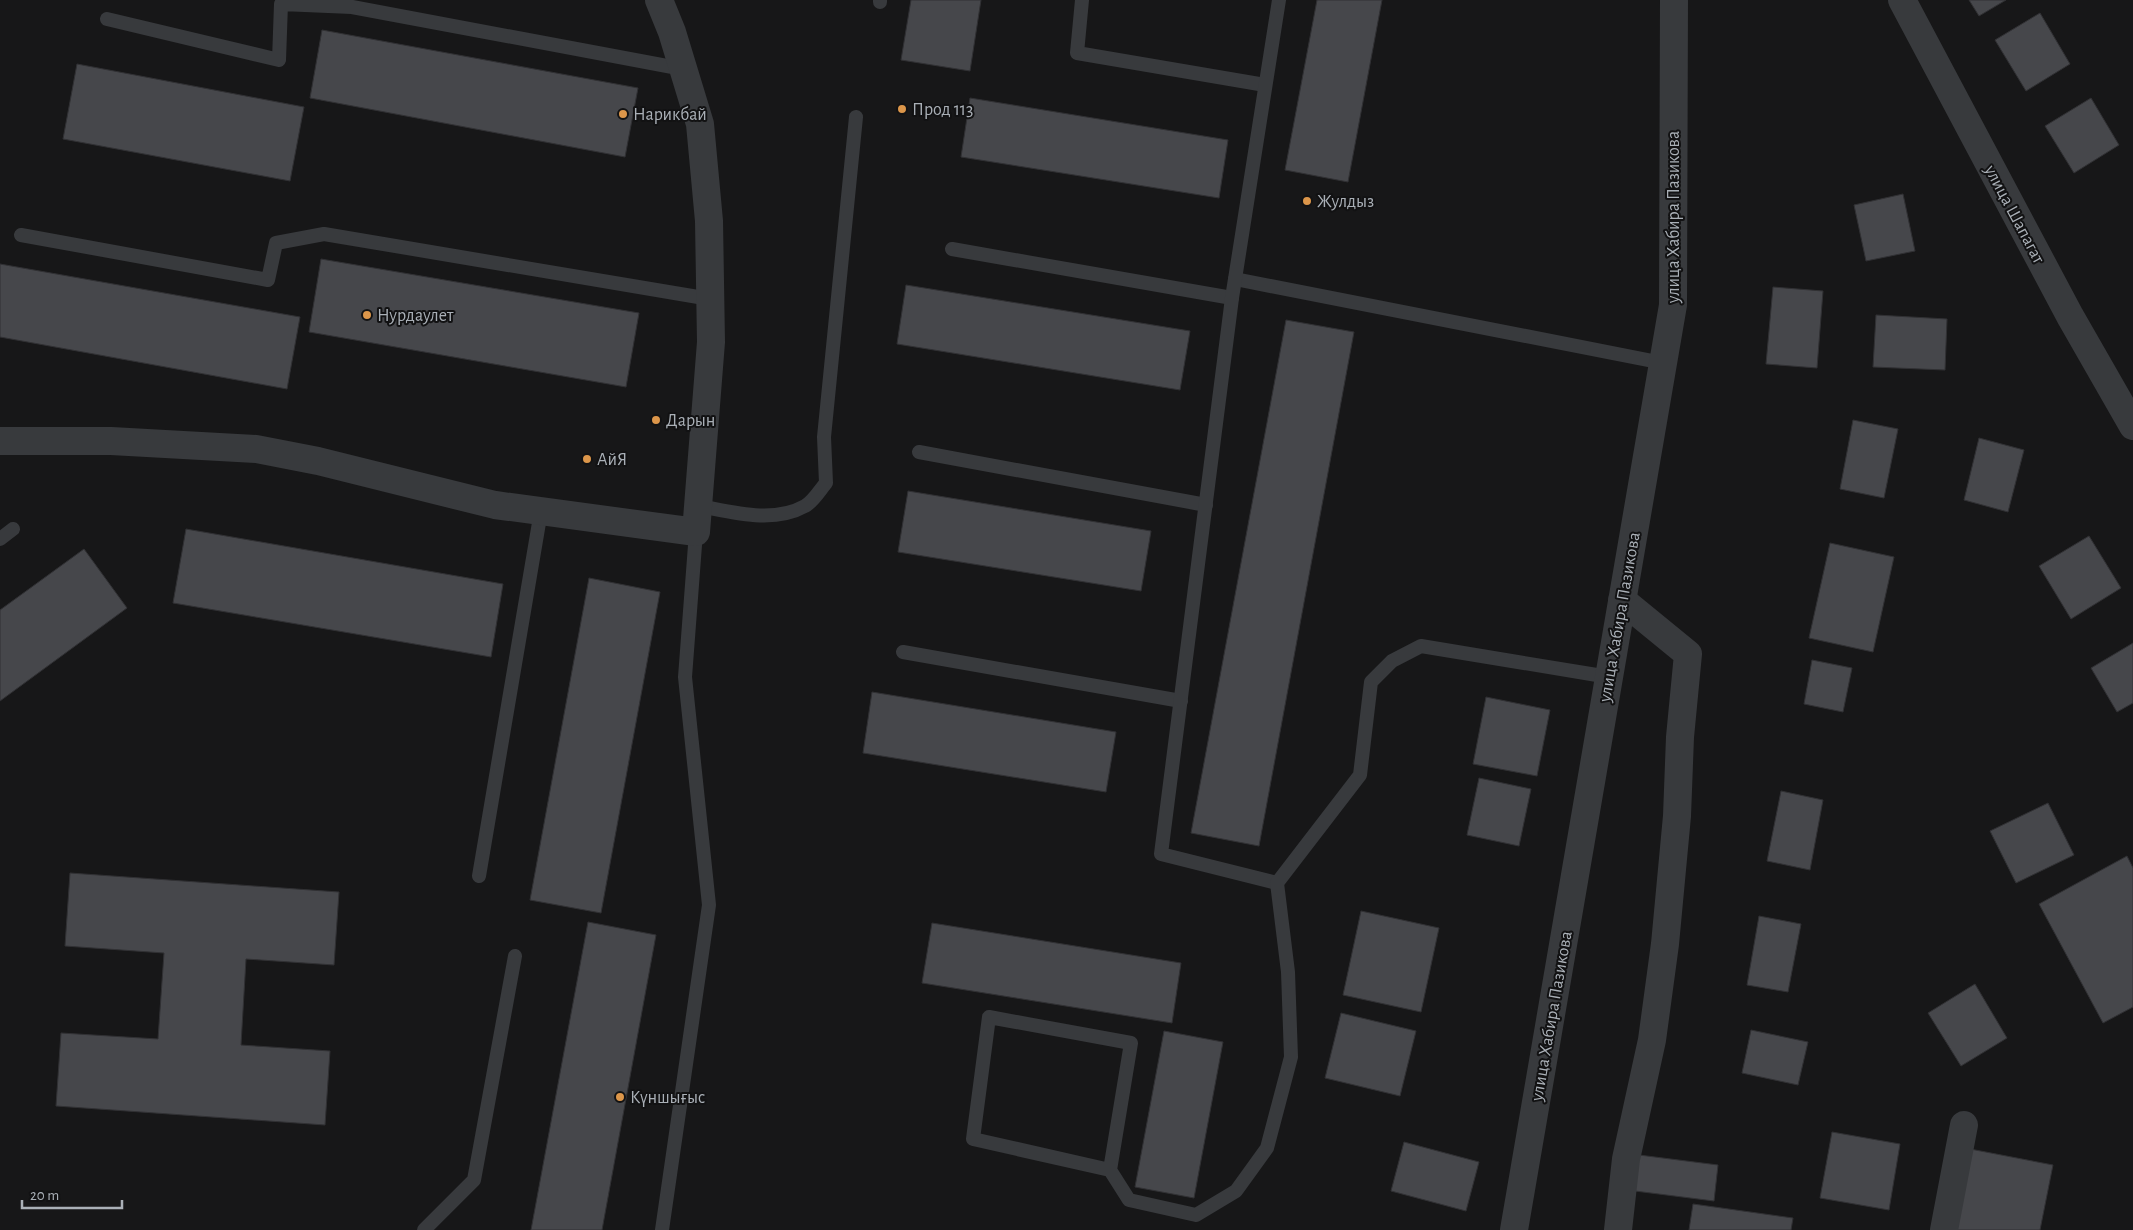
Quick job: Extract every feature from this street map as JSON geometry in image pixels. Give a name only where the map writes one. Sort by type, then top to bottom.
[{"type":"street","points":[[0,441],[111,441],[256,449],[318,461],[495,505],[541,511],[697,519],[711,342],[709,222],[700,124],[672,32],[659,0]]},
{"type":"street","name":"улица Хабира Пазикова","points":[[1514,1230],[1673,305],[1674,0]]},
{"type":"street","name":"улица Шапагат","points":[[1902,0],[2070,316],[2133,426]]},
{"type":"street","points":[[1618,1230],[1626,1158],[1652,1040],[1665,944],[1677,816],[1680,737],[1688,654],[1622,600]]},
{"type":"street","points":[[1944,1230],[1964,1125]]},
{"type":"lane","points":[[1082,0],[1077,53],[1265,85]]},
{"type":"lane","points":[[1277,883],[1161,854],[1232,298],[1279,0]]},
{"type":"lane","points":[[107,19],[279,60],[281,4],[352,7],[683,69]]},
{"type":"lane","points":[[662,1230],[710,905],[685,677],[697,519],[789,513],[807,506],[826,483],[824,437],[856,117]]},
{"type":"lane","points":[[21,235],[268,280],[276,243],[324,234],[710,299]]},
{"type":"lane","points":[[952,249],[1232,298]]},
{"type":"lane","points":[[1235,279],[1663,363]]},
{"type":"lane","points":[[919,452],[1206,505]]},
{"type":"lane","points":[[479,876],[541,511]]},
{"type":"lane","points":[[0,539],[13,529]]},
{"type":"lane","points":[[1110,1170],[973,1139],[989,1017],[1131,1043],[1110,1170],[1129,1200],[1196,1215],[1236,1191],[1267,1148],[1291,1057],[1288,972],[1277,883],[1360,775],[1371,682],[1392,661],[1421,646],[1609,677]]},
{"type":"lane","points":[[903,652],[1180,701]]},
{"type":"lane","points":[[424,1230],[474,1180],[515,956]]},
{"type":"building","points":[[911,0],[981,0],[970,71],[901,60]]},
{"type":"building","points":[[1317,0],[1382,0],[1348,182],[1285,170]]},
{"type":"building","points":[[1969,0],[2006,0],[1979,16]]},
{"type":"building","points":[[2040,13],[2070,64],[2026,91],[1995,40]]},
{"type":"building","points":[[322,30],[638,88],[625,157],[310,98]]},
{"type":"building","points":[[77,64],[304,107],[290,181],[63,139]]},
{"type":"building","points":[[970,98],[1228,140],[1219,198],[961,157]]},
{"type":"building","points":[[2091,98],[2119,145],[2074,173],[2045,126]]},
{"type":"building","points":[[1903,194],[1915,251],[1866,261],[1854,205]]},
{"type":"building","points":[[321,259],[639,313],[626,387],[309,332]]},
{"type":"building","points":[[0,264],[300,317],[287,389],[0,337]]},
{"type":"building","points":[[906,285],[1190,331],[1180,390],[897,344]]},
{"type":"building","points":[[1773,287],[1823,291],[1817,368],[1766,364]]},
{"type":"building","points":[[1876,315],[1947,319],[1945,370],[1873,367]]},
{"type":"building","points":[[1286,320],[1354,332],[1259,846],[1191,833]]},
{"type":"building","points":[[1853,420],[1898,429],[1884,498],[1840,489]]},
{"type":"building","points":[[1979,438],[2024,450],[2008,512],[1964,500]]},
{"type":"building","points":[[908,491],[1151,531],[1141,591],[898,552]]},
{"type":"building","points":[[186,529],[503,584],[491,657],[173,603]]},
{"type":"building","points":[[2089,536],[2121,588],[2071,619],[2039,566]]},
{"type":"building","points":[[1830,543],[1894,557],[1873,652],[1809,638]]},
{"type":"building","points":[[84,549],[127,608],[0,701],[0,610]]},
{"type":"building","points":[[589,578],[660,592],[601,913],[530,900]]},
{"type":"building","points":[[2133,643],[2133,703],[2117,712],[2091,668]]},
{"type":"building","points":[[1812,660],[1852,668],[1843,712],[1804,704]]},
{"type":"building","points":[[872,692],[1116,732],[1106,792],[863,753]]},
{"type":"building","points":[[1486,697],[1550,710],[1537,776],[1473,764]]},
{"type":"building","points":[[1479,778],[1531,789],[1519,846],[1467,835]]},
{"type":"building","points":[[1781,791],[1823,800],[1810,870],[1767,861]]},
{"type":"building","points":[[2048,803],[2074,855],[2016,883],[1990,831]]},
{"type":"building","points":[[2127,856],[2133,868],[2133,1007],[2103,1023],[2039,904]]},
{"type":"building","points":[[70,873],[339,892],[334,965],[246,959],[241,1045],[330,1051],[325,1125],[56,1106],[61,1033],[158,1039],[164,953],[65,946]]},
{"type":"building","points":[[1361,911],[1439,928],[1421,1012],[1343,995]]},
{"type":"building","points":[[1759,916],[1801,924],[1788,992],[1747,985]]},
{"type":"building","points":[[588,922],[656,935],[602,1230],[531,1230]]},
{"type":"building","points":[[932,923],[1181,963],[1172,1023],[922,983]]},
{"type":"building","points":[[1975,984],[2007,1038],[1961,1066],[1928,1013]]},
{"type":"building","points":[[1341,1013],[1416,1031],[1400,1096],[1325,1078]]},
{"type":"building","points":[[1751,1030],[1808,1042],[1798,1085],[1742,1073]]},
{"type":"building","points":[[1164,1031],[1223,1042],[1194,1198],[1135,1187]]},
{"type":"building","points":[[1832,1132],[1900,1144],[1889,1210],[1820,1198]]},
{"type":"building","points":[[1404,1142],[1479,1162],[1466,1211],[1391,1191]]},
{"type":"building","points":[[1965,1148],[2053,1165],[2040,1230],[1949,1230]]},
{"type":"building","points":[[1639,1155],[1718,1165],[1714,1201],[1635,1191]]},
{"type":"building","points":[[1693,1204],[1793,1218],[1791,1230],[1689,1230]]},
{"type":"place","name":"Прод 113","points":[[902,109]]},
{"type":"place","name":"Нарикбай","points":[[623,114]]},
{"type":"place","name":"Жулдыз","points":[[1307,201]]},
{"type":"place","name":"Нурдаулет","points":[[367,315]]},
{"type":"place","name":"Дарын","points":[[656,420]]},
{"type":"place","name":"АйЯ","points":[[587,459]]},
{"type":"place","name":"Күншығыс","points":[[620,1097]]}]
